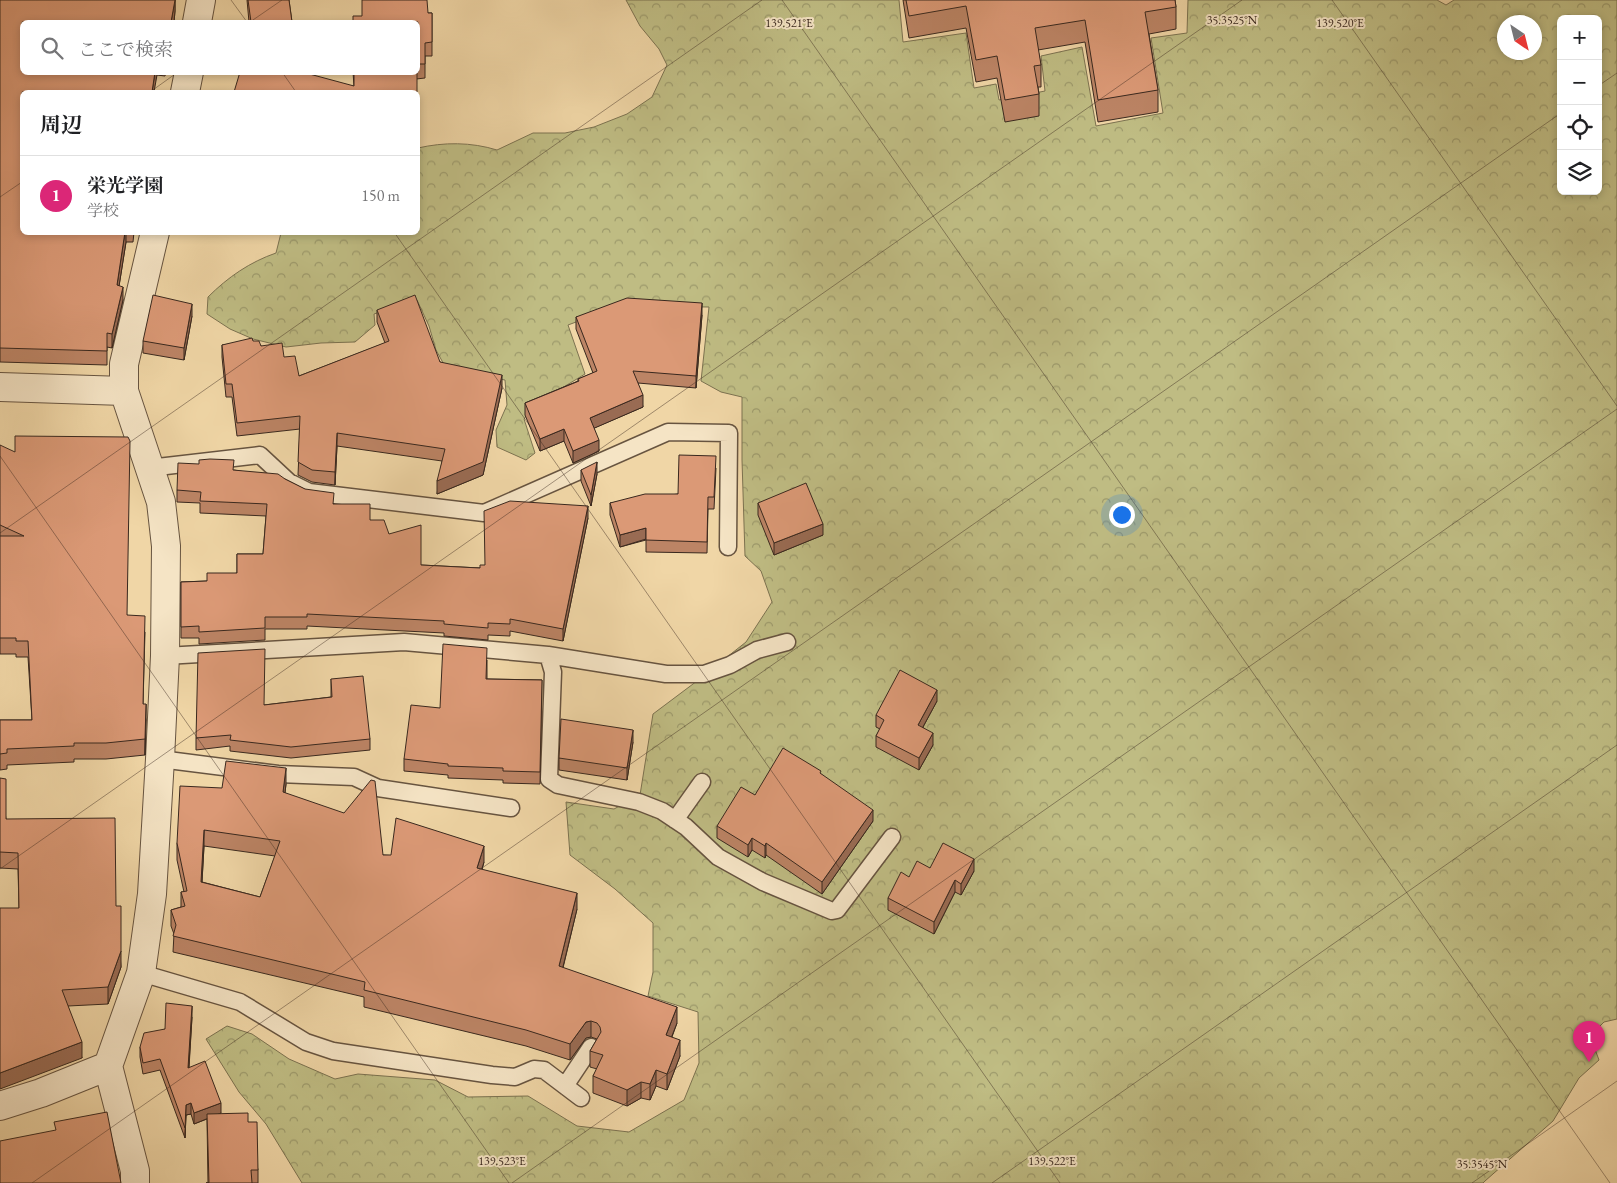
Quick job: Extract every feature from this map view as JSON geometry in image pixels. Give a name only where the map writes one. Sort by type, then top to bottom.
[{"type":"street","points":[[197,20],[201,0]]},
{"type":"street","points":[[185,90],[188,75]]},
{"type":"street","points":[[135,1183],[134,1171],[108,1066],[142,973],[152,894],[166,656],[166,546],[161,502],[124,391],[124,364],[154,235]]},
{"type":"street","points":[[0,387],[124,391]]},
{"type":"street","points":[[0,1106],[41,1093],[108,1066]]},
{"type":"lane","points":[[149,468],[260,455],[289,482],[309,492],[484,513],[668,432],[729,433],[728,547]]},
{"type":"lane","points":[[166,656],[404,642],[548,656],[666,674],[704,674],[730,665],[757,650],[787,642]]},
{"type":"lane","points":[[548,656],[553,672],[549,779],[558,785],[639,802],[662,811],[686,827],[718,857],[764,882],[832,911],[836,910],[892,837]]},
{"type":"lane","points":[[160,759],[278,774],[354,777],[378,788],[510,808]]},
{"type":"lane","points":[[675,820],[702,782]]},
{"type":"lane","points":[[142,973],[240,1002],[306,1042],[333,1051],[492,1075],[515,1077],[534,1069],[544,1070],[581,1098]]},
{"type":"lane","points":[[565,1086],[591,1048]]},
{"type":"green space","points":[[626,0],[899,0],[903,42],[966,33],[974,88],[996,84],[999,100],[1045,91],[1041,56],[1082,47],[1096,126],[1163,113],[1151,38],[1187,33],[1188,0],[1437,0],[1446,5],[1454,0],[1617,0],[1617,1019],[1604,1022],[1590,1036],[1599,1060],[1579,1078],[1553,1121],[1483,1183],[302,1183],[266,1124],[239,1092],[206,1039],[227,1026],[252,1034],[289,1059],[335,1079],[358,1074],[435,1080],[468,1097],[528,1096],[577,1126],[629,1132],[684,1100],[699,1063],[698,1012],[648,996],[653,972],[653,923],[615,889],[570,855],[566,802],[614,809],[640,795],[653,714],[746,642],[772,602],[761,571],[745,556],[742,397],[721,392],[701,381],[709,307],[619,306],[568,325],[585,374],[534,405],[524,419],[535,453],[526,460],[497,447],[496,430],[507,405],[505,380],[447,370],[436,350],[429,326],[417,300],[374,314],[375,325],[355,342],[286,347],[253,339],[230,329],[207,314],[208,297],[240,271],[276,253],[280,235],[420,235],[420,148],[458,144],[477,145],[497,150],[533,133],[565,133],[594,127],[627,114],[652,97],[667,65],[659,49],[640,26]]},
{"type":"building","points":[[0,0],[175,0],[171,20],[20,20],[20,75],[155,75],[152,90],[20,90],[20,235],[125,235],[117,285],[123,287],[112,334],[107,333],[107,351],[0,348]]},
{"type":"building","points":[[248,0],[289,0],[292,20],[251,20]]},
{"type":"building","points":[[362,0],[427,0],[428,13],[432,13],[432,42],[425,43],[425,64],[420,64],[420,20],[353,20],[353,16],[362,16]]},
{"type":"building","points":[[906,0],[1175,0],[1176,7],[1145,12],[1158,90],[1098,100],[1085,20],[1035,28],[1041,65],[1034,66],[1039,94],[1005,100],[997,56],[976,60],[966,6],[909,16]]},
{"type":"building","points":[[239,75],[313,75],[354,86],[354,75],[417,75],[417,90],[235,90]]},
{"type":"building","points":[[153,295],[192,304],[184,348],[143,341]]},
{"type":"building","points":[[415,295],[440,362],[502,375],[483,462],[437,481],[445,449],[337,433],[335,472],[312,470],[298,462],[300,416],[237,423],[232,384],[226,384],[222,345],[252,338],[253,341],[259,341],[261,346],[282,343],[284,357],[295,356],[299,376],[389,341],[377,310]]},
{"type":"building","points":[[627,298],[702,303],[696,376],[633,371],[643,395],[590,418],[599,440],[573,451],[564,429],[540,439],[525,403],[579,381],[578,379],[597,371],[576,317]]},
{"type":"building","points":[[15,436],[128,437],[130,441],[127,615],[145,616],[143,704],[146,704],[145,739],[106,743],[74,743],[74,746],[7,749],[7,753],[0,754],[0,720],[32,720],[28,641],[16,641],[16,638],[0,638],[0,536],[24,536],[0,525],[0,445],[15,452]]},
{"type":"building","points":[[679,455],[716,456],[714,497],[708,497],[707,542],[646,540],[646,528],[620,535],[610,503],[645,494],[678,494]]},
{"type":"building","points":[[199,460],[234,460],[233,470],[278,474],[305,489],[334,493],[333,504],[370,504],[370,520],[384,520],[389,534],[421,525],[421,565],[480,568],[480,565],[485,565],[484,511],[510,501],[588,506],[563,629],[510,619],[510,624],[488,623],[488,628],[444,624],[444,621],[307,614],[307,617],[265,617],[265,628],[199,632],[199,626],[181,627],[181,582],[207,581],[207,573],[237,573],[237,554],[263,554],[267,504],[200,501],[201,492],[177,490],[178,463],[199,464]]},
{"type":"building","points":[[597,462],[591,495],[581,470]]},
{"type":"building","points":[[806,483],[823,524],[774,543],[758,503]]},
{"type":"building","points":[[443,644],[487,648],[486,679],[542,680],[540,772],[503,771],[503,768],[448,766],[448,764],[404,759],[411,705],[440,708]]},
{"type":"building","points":[[265,649],[264,705],[332,697],[331,679],[363,676],[370,739],[291,747],[230,740],[231,735],[196,738],[198,653]]},
{"type":"building","points":[[900,670],[937,690],[918,725],[933,733],[919,758],[876,736],[884,720],[876,715]]},
{"type":"building","points":[[561,719],[633,730],[627,768],[559,758]]},
{"type":"building","points":[[783,748],[821,771],[820,773],[873,810],[822,882],[766,843],[765,846],[752,838],[748,845],[717,826],[741,787],[755,795]]},
{"type":"building","points":[[226,761],[286,768],[283,792],[344,813],[371,780],[375,781],[383,855],[391,855],[396,818],[484,846],[477,868],[577,893],[559,966],[677,1007],[666,1035],[680,1040],[667,1074],[656,1070],[650,1084],[641,1082],[627,1090],[593,1076],[603,1055],[590,1051],[601,1032],[597,1023],[591,1021],[586,1022],[570,1044],[526,1030],[364,990],[365,982],[173,936],[176,925],[171,910],[185,906],[181,892],[187,891],[177,843],[180,786],[222,788]],"holes":[[[204,830],[280,841],[260,897],[201,882]]]},
{"type":"building","points":[[0,778],[6,779],[6,819],[115,818],[116,906],[121,906],[121,951],[108,987],[62,990],[82,1042],[0,1073],[0,908],[19,908],[18,853],[0,852]]},
{"type":"building","points":[[943,843],[974,859],[961,884],[955,880],[934,922],[888,898],[901,872],[909,877],[917,861],[930,868]]},
{"type":"building","points":[[166,1003],[192,1006],[188,1068],[205,1061],[221,1103],[194,1113],[191,1103],[186,1105],[185,1128],[160,1059],[143,1063],[140,1047],[144,1033],[165,1029]]},
{"type":"building","points":[[107,1112],[121,1183],[0,1183],[0,1141],[56,1130],[54,1122]]},
{"type":"building","points":[[248,1113],[248,1122],[257,1122],[258,1170],[251,1170],[252,1183],[209,1183],[207,1114]]},
{"type":"place","name":"栄光学園","points":[[1589,1062]]}]
